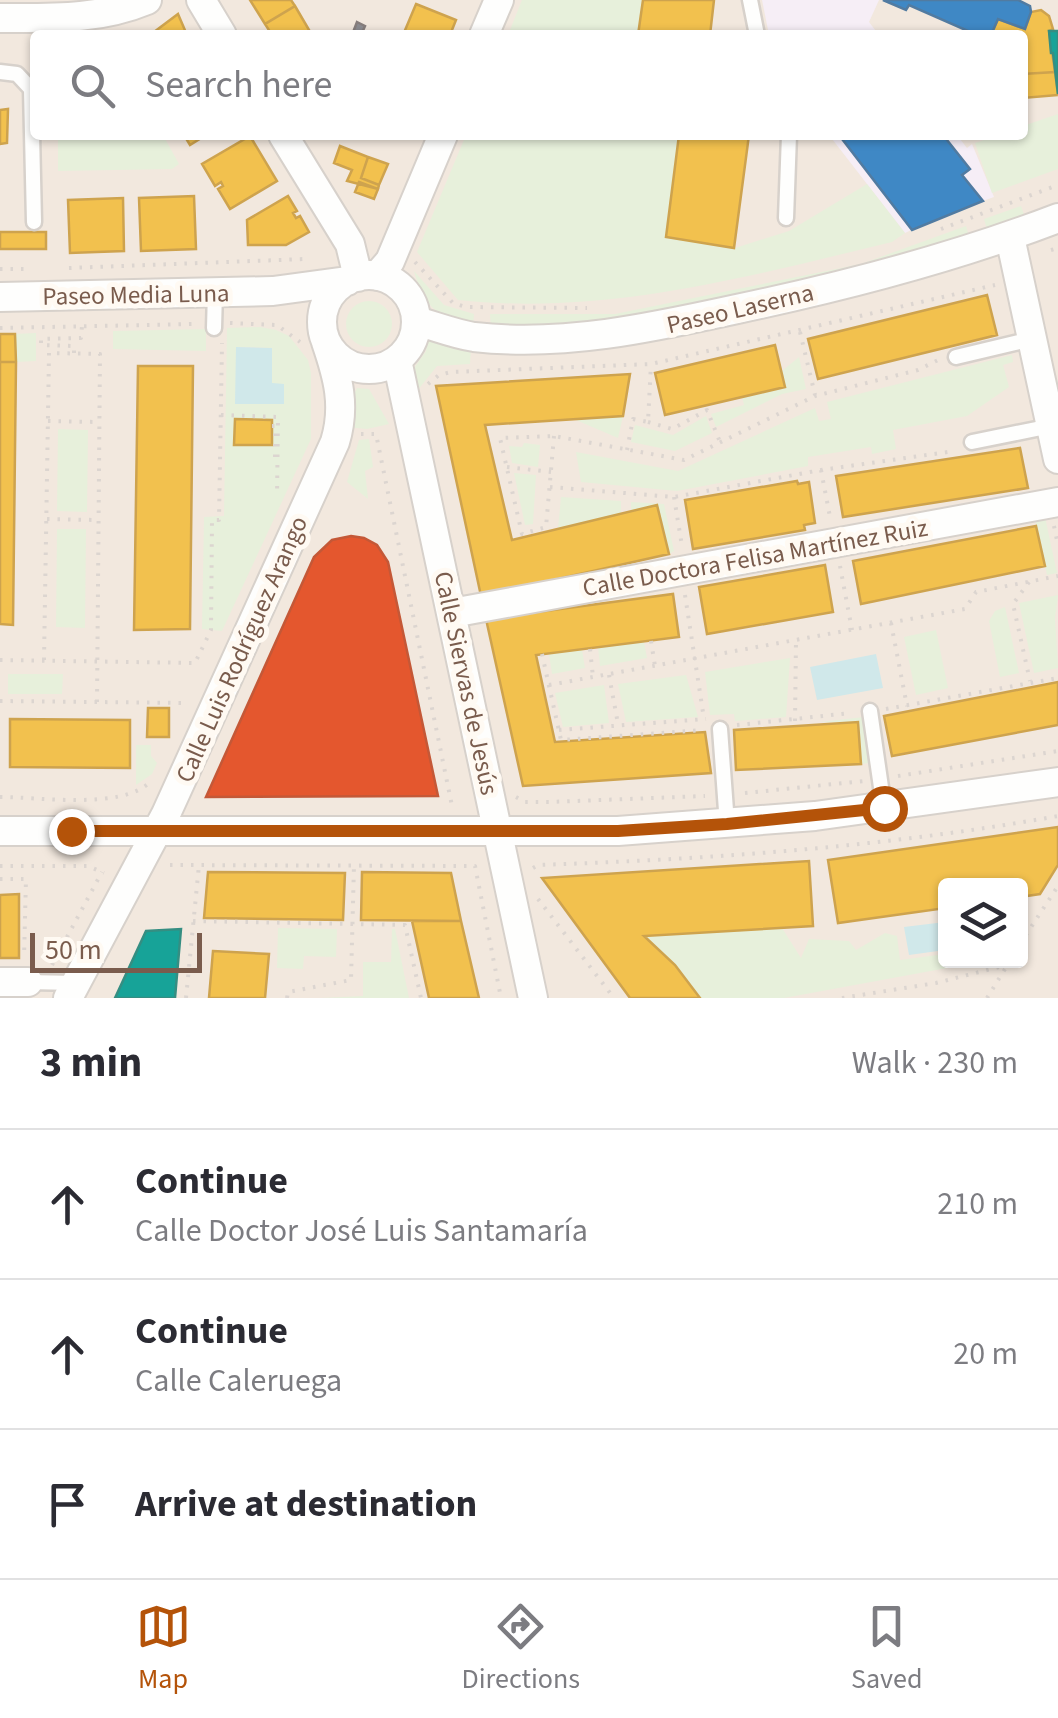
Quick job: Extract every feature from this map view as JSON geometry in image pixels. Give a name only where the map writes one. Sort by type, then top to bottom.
[{"type":"street","points":[[0,18],[70,18],[121,11],[147,0]]},
{"type":"street","points":[[201,0],[219,30]]},
{"type":"street","points":[[486,30],[499,0]]},
{"type":"street","points":[[286,140],[350,244],[361,278]]},
{"type":"street","points":[[317,335],[334,290],[390,262],[441,140]]},
{"type":"street","name":"Paseo Laserna","points":[[416,320],[459,335],[483,338],[621,334],[840,286],[1010,237],[1058,218]]},
{"type":"street","points":[[1010,237],[1058,459]]},
{"type":"street","points":[[272,290],[344,362],[384,365],[410,344],[416,320],[402,289],[361,278]]},
{"type":"street","name":"Paseo Media Luna","points":[[0,297],[272,290],[361,278]]},
{"type":"street","name":"Calle Luis Rodríguez Arango","points":[[72,990],[156,831],[335,442],[342,403],[338,375],[317,335]]},
{"type":"street","name":"Calle Siervas de Jesús","points":[[384,365],[412,427],[533,998]]},
{"type":"street","name":"Calle Doctora Felisa Martínez Ruiz","points":[[452,613],[682,559],[833,532],[1053,503]]},
{"type":"street","points":[[0,831],[618,831],[884,808],[1058,782]]},
{"type":"lane","points":[[750,0],[757,30]]},
{"type":"lane","points":[[0,72],[17,74],[30,88]]},
{"type":"lane","points":[[32,140],[34,222]]},
{"type":"lane","points":[[786,218],[789,140]]},
{"type":"lane","points":[[215,292],[217,325]]},
{"type":"lane","points":[[950,358],[1032,338]]},
{"type":"lane","points":[[966,446],[1051,426]]},
{"type":"lane","points":[[870,711],[884,808]]},
{"type":"lane","points":[[719,724],[727,824]]},
{"type":"lane","points":[[24,982],[72,990]]},
{"type":"path","points":[[938,230],[1058,185]]},
{"type":"path","points":[[1051,250],[1058,248]]},
{"type":"path","points":[[407,254],[453,303],[466,307],[602,308]]},
{"type":"path","points":[[57,268],[308,259]]},
{"type":"path","points":[[0,269],[38,269]]},
{"type":"path","points":[[483,372],[651,364],[800,332],[990,284],[1000,289]]},
{"type":"path","points":[[0,660],[195,662],[211,630],[212,520],[220,520],[217,325]]},
{"type":"path","points":[[0,328],[277,325],[317,335]]},
{"type":"path","points":[[81,354],[82,326]]},
{"type":"path","points":[[800,332],[815,396]]},
{"type":"path","points":[[74,353],[74,346],[40,345],[40,339],[82,338]]},
{"type":"path","points":[[44,660],[49,353],[100,354],[97,702]]},
{"type":"path","points":[[554,436],[546,527],[522,534],[500,438],[554,436],[684,460],[815,396],[950,358]]},
{"type":"path","points":[[648,422],[651,364]]},
{"type":"path","points":[[626,450],[633,419],[672,429],[707,410],[720,442]]},
{"type":"path","points":[[221,416],[278,417],[275,460]]},
{"type":"path","points":[[48,421],[100,422]]},
{"type":"path","points":[[272,426],[277,435],[277,496]]},
{"type":"path","points":[[352,434],[376,434],[452,805]]},
{"type":"path","points":[[550,486],[674,497],[966,446]]},
{"type":"path","points":[[507,467],[551,472]]},
{"type":"path","points":[[821,470],[852,630]]},
{"type":"path","points":[[674,497],[704,719]]},
{"type":"path","points":[[1053,503],[1058,546]]},
{"type":"path","points":[[46,519],[98,520]]},
{"type":"path","points":[[549,685],[965,609],[976,592],[1058,576]]},
{"type":"path","points":[[1028,582],[1013,604],[1030,683]]},
{"type":"path","points":[[892,622],[907,706]]},
{"type":"path","points":[[795,721],[796,640]]},
{"type":"path","points":[[651,641],[655,666]]},
{"type":"path","points":[[590,649],[594,677]]},
{"type":"path","points":[[542,654],[561,740],[670,732],[719,724]]},
{"type":"path","points":[[609,675],[618,726]]},
{"type":"path","points":[[737,725],[907,706],[1058,678]]},
{"type":"path","points":[[0,701],[193,703]]},
{"type":"path","points":[[559,730],[704,719],[719,724]]},
{"type":"path","points":[[668,722],[670,732]]},
{"type":"path","points":[[609,726],[610,736]]},
{"type":"path","points":[[510,791],[525,802],[724,795],[880,778],[1058,751]]},
{"type":"path","points":[[0,797],[110,799],[140,792],[160,773]]},
{"type":"path","points":[[530,870],[538,865],[663,861],[876,844],[1058,816]]},
{"type":"path","points":[[186,998],[199,865]]},
{"type":"path","points":[[287,998],[288,992],[350,980],[354,865]]},
{"type":"path","points":[[0,866],[88,866],[102,872],[24,982]]},
{"type":"path","points":[[159,868],[475,866],[500,998]]},
{"type":"path","points":[[0,879],[26,878],[24,982]]},
{"type":"path","points":[[1028,932],[1058,886]]},
{"type":"path","points":[[537,898],[614,998]]},
{"type":"path","points":[[194,921],[405,925],[420,998]]},
{"type":"path","points":[[842,998],[936,983],[991,968]]},
{"type":"path","points":[[987,998],[1006,968]]},
{"type":"shaded area","points":[[0,0],[1058,0],[1058,998],[0,998]]},
{"type":"shaded area","points":[[762,0],[879,0],[869,22],[875,30],[768,30]]},
{"type":"shaded area","points":[[833,140],[961,140],[967,148],[972,144],[994,197],[905,233]]},
{"type":"green space","points":[[522,0],[643,0],[639,30],[510,30]]},
{"type":"green space","points":[[1058,114],[1058,169],[992,193],[975,143],[1028,140],[1028,124]]},
{"type":"green space","points":[[58,140],[166,140],[179,164],[172,169],[58,171]]},
{"type":"green space","points":[[464,140],[678,140],[667,237],[735,248],[789,231],[867,184],[905,233],[892,242],[731,280],[623,298],[568,302],[458,300],[417,252]]},
{"type":"green space","points":[[1021,206],[1026,220],[988,233],[984,219]]},
{"type":"green space","points":[[966,226],[970,240],[672,313],[552,327],[491,327],[490,314],[615,314],[861,264]]},
{"type":"green space","points":[[414,271],[444,305],[474,314],[473,326],[434,309],[422,294]]},
{"type":"green space","points":[[369,301],[385,308],[392,324],[385,340],[369,347],[353,340],[346,324],[353,308]]},
{"type":"green space","points":[[227,328],[276,330],[289,336],[308,360],[311,439],[222,631],[202,629],[204,517],[224,516]],"holes":[[[236,347],[272,348],[272,384]]]},
{"type":"green space","points":[[206,329],[206,351],[113,349],[113,331]]},
{"type":"green space","points":[[36,333],[36,361],[16,362],[15,334]]},
{"type":"green space","points":[[428,338],[471,349],[470,364],[437,366],[417,391],[412,371],[426,351]]},
{"type":"green space","points":[[1012,355],[1013,362],[1003,365],[1009,387],[967,416],[893,430],[896,449],[872,454],[871,447],[808,457],[808,466],[677,491],[581,482],[576,452],[678,471],[815,408],[819,421],[831,419],[827,402]]},
{"type":"green space","points":[[799,357],[806,389],[782,394],[716,427],[711,414],[744,405],[742,397],[785,387],[782,371]]},
{"type":"green space","points":[[357,388],[369,389],[389,424],[367,429],[346,427]]},
{"type":"green space","points":[[623,416],[618,438],[576,420]]},
{"type":"green space","points":[[706,416],[712,433],[675,451],[631,442],[635,425],[673,435]]},
{"type":"green space","points":[[58,429],[88,430],[87,512],[57,511]]},
{"type":"green space","points":[[369,439],[373,467],[365,471],[368,499],[347,482],[359,440]]},
{"type":"green space","points":[[524,443],[540,445],[538,467],[512,463],[509,446],[522,447]]},
{"type":"green space","points":[[514,473],[536,475],[533,524],[525,525]]},
{"type":"green space","points":[[561,497],[621,501],[621,514],[558,529]]},
{"type":"green space","points":[[631,502],[664,504],[674,551],[669,554],[657,506],[631,511]]},
{"type":"green space","points":[[1045,517],[1057,573],[1047,575],[1035,519]]},
{"type":"green space","points":[[57,529],[86,529],[85,628],[56,627]]},
{"type":"green space","points":[[1058,595],[1058,668],[1034,673],[1019,603]]},
{"type":"green space","points":[[1005,607],[1019,673],[1000,677],[989,621],[995,611]]},
{"type":"green space","points":[[936,630],[948,688],[916,695],[904,637]]},
{"type":"green space","points":[[644,642],[647,658],[600,666],[598,647]]},
{"type":"green space","points":[[582,650],[585,668],[552,674],[549,654]]},
{"type":"green space","points":[[790,658],[786,717],[735,721],[734,714],[710,715],[705,672]]},
{"type":"green space","points":[[8,674],[63,674],[62,694],[8,694]]},
{"type":"green space","points":[[686,675],[698,717],[626,722],[618,684]]},
{"type":"green space","points":[[604,685],[609,723],[563,727],[555,693]]},
{"type":"green space","points":[[864,717],[869,763],[861,764],[858,723],[820,722]]},
{"type":"green space","points":[[136,745],[151,745],[151,756],[157,763],[152,774],[136,785]]},
{"type":"green space","points":[[278,928],[337,929],[336,957],[304,956],[303,969],[277,968]]},
{"type":"green space","points":[[782,928],[801,958],[809,939],[849,941],[856,950],[885,933],[897,936],[900,960],[938,955],[938,968],[947,968],[784,998],[700,998],[675,965],[644,936]]},
{"type":"green space","points":[[392,929],[409,998],[321,998],[363,996],[363,962],[391,962]]},
{"type":"water","points":[[236,347],[272,348],[272,383],[284,384],[284,404],[235,404]]},
{"type":"water","points":[[876,654],[883,688],[817,700],[810,667]]},
{"type":"water","points":[[938,923],[938,951],[909,955],[904,927]]},
{"type":"building: Homes","points":[[250,0],[291,0],[295,6],[265,24]]},
{"type":"building: Homes","points":[[643,0],[714,0],[711,30],[639,30]]},
{"type":"building: Homes","points":[[416,4],[456,20],[452,30],[405,30]]},
{"type":"building: Homes","points":[[295,6],[309,30],[269,30],[265,24]]},
{"type":"building: Homes","points":[[1041,10],[1049,16],[1055,72],[1028,74],[1028,30],[993,30],[998,19],[1025,29],[1031,12]]},
{"type":"building: Homes","points":[[178,14],[185,30],[157,30]]},
{"type":"building: Homes","points":[[1055,72],[1058,95],[1028,98],[1028,74]]},
{"type":"building: Homes","points":[[8,109],[7,143],[0,144],[0,110]]},
{"type":"building: Homes","points":[[243,140],[252,140],[277,181],[230,209],[218,189],[223,186],[221,182],[215,186],[202,164]]},
{"type":"building: Homes","points":[[678,140],[748,140],[734,248],[666,237]]},
{"type":"building: Homes","points":[[340,146],[368,157],[361,178],[379,185],[378,189],[347,181],[352,170],[334,163]]},
{"type":"building: Homes","points":[[368,157],[388,164],[379,185],[361,178]]},
{"type":"building: Homes","points":[[359,182],[378,189],[374,199],[355,192]]},
{"type":"building: Homes","points":[[194,196],[196,249],[141,251],[139,198]]},
{"type":"building: Homes","points":[[288,196],[297,211],[293,213],[296,218],[300,216],[309,232],[286,245],[248,245],[247,220]]},
{"type":"building: Homes","points":[[123,198],[124,251],[70,253],[68,200]]},
{"type":"building: Homes","points":[[0,232],[46,232],[46,249],[0,249]]},
{"type":"building: Homes","points":[[987,295],[997,335],[818,379],[808,339]]},
{"type":"building: Homes","points":[[0,334],[15,334],[16,362],[0,362]]},
{"type":"building: Homes","points":[[775,345],[785,387],[665,415],[655,373]]},
{"type":"building: Homes","points":[[0,362],[16,362],[13,625],[0,624]]},
{"type":"building: Homes","points":[[138,366],[193,366],[190,629],[134,630]]},
{"type":"building: Homes","points":[[630,374],[623,416],[485,425],[512,540],[657,505],[669,554],[481,596],[436,386]]},
{"type":"building: Homes","points":[[235,419],[272,420],[272,445],[234,445]]},
{"type":"building: Homes","points":[[1020,448],[1028,488],[843,517],[836,476]]},
{"type":"building: Homes","points":[[809,482],[815,523],[804,525],[805,530],[693,549],[685,500]]},
{"type":"building: Homes","points":[[1036,526],[1045,566],[861,604],[853,561]]},
{"type":"building: Homes","points":[[825,565],[833,612],[707,634],[699,587]]},
{"type":"building: Homes","points":[[673,594],[679,637],[536,655],[555,742],[705,732],[711,773],[523,786],[486,619]]},
{"type":"building: Homes","points":[[1058,682],[1058,725],[892,756],[884,716]]},
{"type":"building: Homes","points":[[148,708],[169,708],[169,737],[147,737]]},
{"type":"building: Homes","points":[[10,719],[130,720],[130,768],[10,767]]},
{"type":"building: Homes","points":[[858,722],[861,764],[736,770],[734,730]]},
{"type":"building: Homes","points":[[1058,827],[1058,865],[1040,894],[1028,896],[1028,878],[938,878],[938,909],[838,923],[828,860]]},
{"type":"building: Homes","points":[[809,861],[813,926],[644,936],[675,965],[700,998],[630,998],[542,878]]},
{"type":"building: Homes","points":[[208,872],[345,873],[343,920],[204,918]]},
{"type":"building: Homes","points":[[362,872],[451,873],[461,921],[361,920]]},
{"type":"building: Homes","points":[[19,894],[19,958],[0,958],[0,895]]},
{"type":"building: Homes","points":[[412,921],[461,921],[479,998],[429,998]]},
{"type":"building: Homes","points":[[213,951],[269,954],[265,998],[209,998]]},
{"type":"building: Shops","points":[[351,536],[377,545],[388,562],[438,796],[206,797],[314,557],[332,540]]},
{"type":"building: Schools","points":[[883,0],[1018,0],[1030,6],[1031,12],[1025,29],[998,19],[993,30],[966,30],[909,5],[906,10]]},
{"type":"building: Schools","points":[[843,140],[947,140],[970,169],[962,175],[983,201],[912,230]]},
{"type":"building: Public","points":[[1049,31],[1058,31],[1058,94],[1051,53]]},
{"type":"building: Public","points":[[181,929],[175,998],[115,998],[146,931]]},
{"type":"route","points":[[71,831],[618,831],[884,808]]}]
